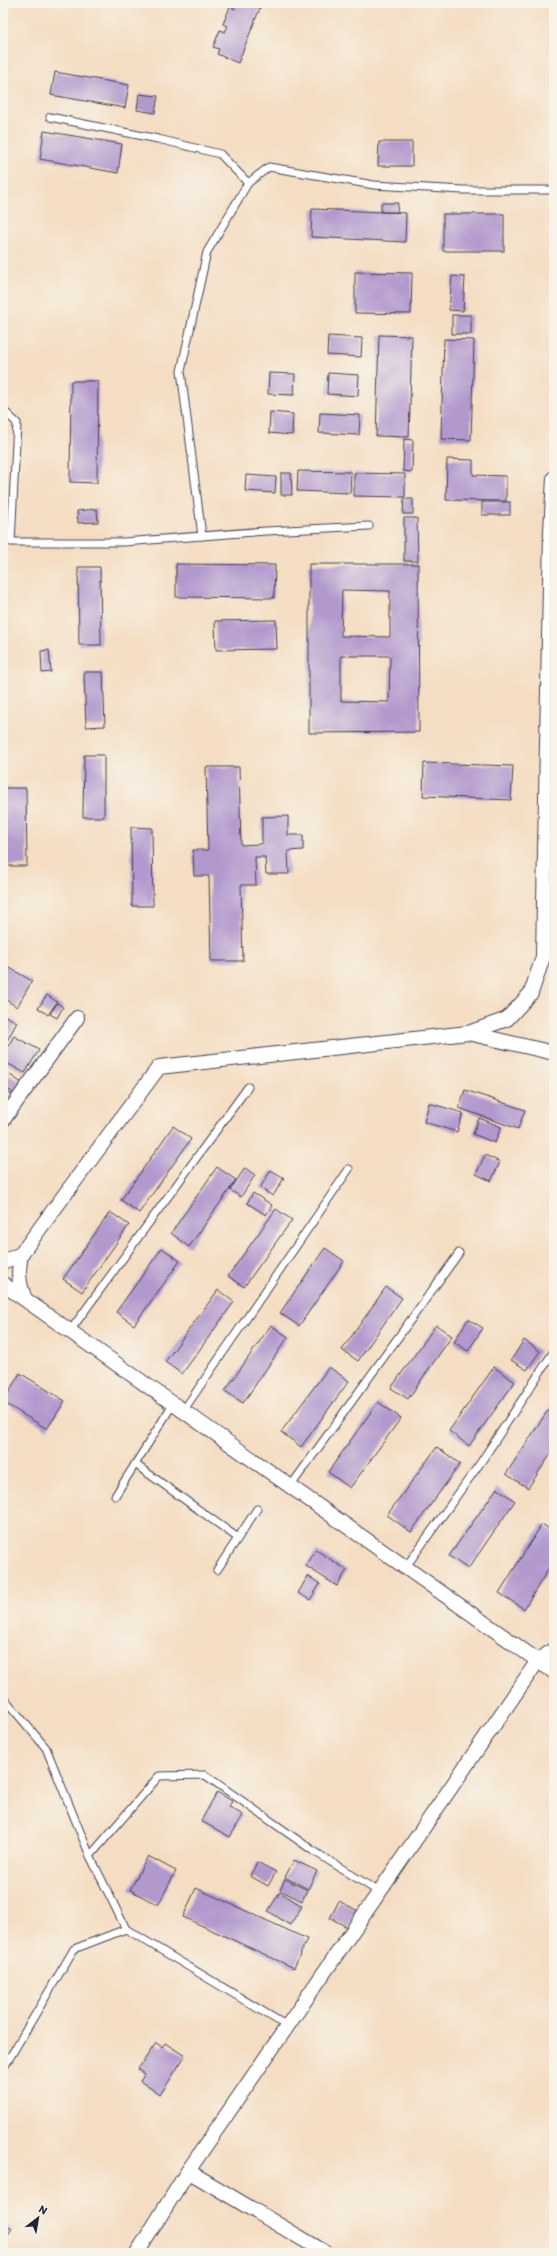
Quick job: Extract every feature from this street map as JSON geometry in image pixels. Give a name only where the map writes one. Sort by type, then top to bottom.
[{"type":"street","points":[[25,1299],[19,1284],[18,1272],[21,1254],[159,1067],[468,1033],[507,1019],[531,993],[543,957],[554,478]]},
{"type":"street","points":[[3,1120],[77,1018]]},
{"type":"street","points":[[468,1033],[554,1054]]},
{"type":"street","points":[[3,1262],[21,1254]]},
{"type":"street","points":[[3,1284],[537,1662],[554,1672]]},
{"type":"street","points":[[137,2253],[188,2171],[537,1662],[554,1649]]},
{"type":"street","points":[[188,2171],[326,2253]]},
{"type":"lane","points":[[50,117],[158,139],[220,154],[248,184]]},
{"type":"lane","points":[[202,536],[181,371],[207,252],[248,184],[269,167],[374,185],[463,190],[554,190]]},
{"type":"lane","points":[[3,410],[17,423],[11,542],[124,542],[370,526]]},
{"type":"lane","points":[[70,1331],[248,1087]]},
{"type":"lane","points":[[115,1496],[135,1464],[178,1407],[349,1169]]},
{"type":"lane","points":[[290,1487],[459,1253]]},
{"type":"lane","points":[[405,1568],[481,1462],[554,1351]]},
{"type":"lane","points":[[135,1464],[238,1538]]},
{"type":"lane","points":[[217,1570],[256,1509]]},
{"type":"lane","points":[[3,1697],[46,1748],[90,1856],[126,1929],[287,2026]]},
{"type":"lane","points":[[90,1856],[159,1776],[205,1775],[312,1850],[379,1892]]},
{"type":"lane","points":[[3,2069],[74,1948],[126,1929]]},
{"type":"building","points":[[237,3],[262,3],[238,63],[217,54],[219,49],[213,47],[220,30],[225,32],[228,26],[223,24],[230,7],[235,9]]},
{"type":"building","points":[[55,72],[129,85],[125,108],[51,95]]},
{"type":"building","points":[[139,94],[158,96],[155,113],[137,110]]},
{"type":"building","points":[[44,131],[122,144],[118,173],[40,159]]},
{"type":"building","points":[[379,142],[412,142],[412,166],[378,166]]},
{"type":"building","points":[[381,203],[398,203],[397,212],[381,212]]},
{"type":"building","points":[[312,209],[406,213],[405,242],[311,237]]},
{"type":"building","points":[[443,214],[504,214],[504,251],[443,251]]},
{"type":"building","points":[[355,272],[412,273],[411,314],[355,313]]},
{"type":"building","points":[[452,276],[465,277],[463,311],[449,310]]},
{"type":"building","points":[[452,315],[471,315],[471,334],[452,334]]},
{"type":"building","points":[[379,335],[412,336],[409,437],[376,436]]},
{"type":"building","points":[[328,336],[362,338],[361,357],[327,355]]},
{"type":"building","points":[[444,339],[474,340],[471,440],[441,439]]},
{"type":"building","points":[[269,373],[295,374],[294,395],[268,394]]},
{"type":"building","points":[[328,373],[359,375],[358,396],[327,394]]},
{"type":"building","points":[[71,381],[98,381],[97,483],[70,482]]},
{"type":"building","points":[[270,412],[293,414],[292,435],[269,433]]},
{"type":"building","points":[[320,413],[360,415],[359,435],[319,433]]},
{"type":"building","points":[[404,439],[413,440],[412,472],[403,471]]},
{"type":"building","points":[[447,459],[473,460],[473,475],[506,476],[506,501],[446,500]]},
{"type":"building","points":[[298,471],[351,472],[350,493],[297,491]]},
{"type":"building","points":[[281,473],[291,473],[292,495],[281,495]]},
{"type":"building","points":[[354,473],[405,474],[405,497],[354,496]]},
{"type":"building","points":[[246,475],[276,477],[275,493],[245,491]]},
{"type":"building","points":[[404,499],[413,499],[413,514],[403,514]]},
{"type":"building","points":[[482,502],[510,502],[510,515],[482,515]]},
{"type":"building","points":[[97,509],[98,522],[78,523],[77,511]]},
{"type":"building","points":[[404,518],[417,518],[418,561],[404,561]]},
{"type":"building","points":[[176,564],[275,565],[274,598],[176,597]]},
{"type":"building","points":[[309,564],[418,564],[419,732],[309,733]],"holes":[[[342,590],[390,591],[390,637],[341,636]],[[341,656],[390,656],[389,702],[341,701]]]},
{"type":"building","points":[[78,567],[100,567],[101,645],[79,645]]},
{"type":"building","points":[[276,620],[277,649],[216,650],[215,621]]},
{"type":"building","points":[[49,650],[51,672],[42,673],[41,651]]},
{"type":"building","points":[[84,672],[103,672],[105,726],[86,727]]},
{"type":"building","points":[[84,755],[104,755],[104,817],[83,817]]},
{"type":"building","points":[[424,763],[513,766],[511,800],[423,796]]},
{"type":"building","points":[[206,767],[239,767],[241,845],[262,844],[262,817],[288,816],[288,835],[303,835],[303,850],[288,851],[289,874],[266,874],[265,857],[255,857],[256,885],[241,885],[243,961],[211,961],[209,876],[194,876],[193,850],[208,850]]},
{"type":"building","points":[[3,788],[26,788],[27,866],[3,866]]},
{"type":"building","points":[[131,827],[152,828],[153,906],[132,906]]},
{"type":"building","points":[[3,964],[32,981],[17,1007],[3,998]]},
{"type":"building","points":[[47,995],[57,1002],[48,1015],[38,1008]]},
{"type":"building","points":[[57,1003],[63,1007],[57,1018],[50,1014]]},
{"type":"building","points":[[5,1016],[17,1022],[7,1041],[3,1039],[3,1021]]},
{"type":"building","points":[[14,1036],[39,1050],[25,1073],[3,1061],[3,1055]]},
{"type":"building","points":[[9,1074],[23,1084],[16,1095],[3,1086]]},
{"type":"building","points":[[3,1089],[12,1095],[3,1109]]},
{"type":"building","points":[[465,1090],[525,1110],[518,1129],[459,1108]]},
{"type":"building","points":[[429,1103],[463,1113],[457,1132],[424,1122]]},
{"type":"building","points":[[479,1118],[501,1127],[495,1143],[473,1134]]},
{"type":"building","points":[[173,1126],[191,1139],[139,1213],[121,1200]]},
{"type":"building","points":[[485,1155],[500,1162],[491,1181],[476,1174]]},
{"type":"building","points":[[217,1167],[236,1180],[189,1247],[171,1233]]},
{"type":"building","points":[[245,1168],[255,1175],[241,1197],[230,1190]]},
{"type":"building","points":[[271,1170],[284,1178],[273,1196],[260,1188]]},
{"type":"building","points":[[253,1193],[272,1205],[266,1215],[247,1203]]},
{"type":"building","points":[[276,1209],[292,1220],[244,1287],[228,1276]]},
{"type":"building","points":[[110,1212],[129,1225],[82,1292],[63,1279]]},
{"type":"building","points":[[162,1248],[180,1261],[134,1325],[116,1312]]},
{"type":"building","points":[[325,1248],[344,1261],[299,1326],[280,1313]]},
{"type":"building","points":[[386,1287],[402,1298],[358,1361],[342,1350]]},
{"type":"building","points":[[218,1290],[234,1302],[182,1374],[165,1362]]},
{"type":"building","points":[[468,1319],[483,1328],[468,1351],[454,1342]]},
{"type":"building","points":[[271,1325],[288,1337],[243,1403],[225,1391]]},
{"type":"building","points":[[436,1325],[452,1336],[408,1399],[391,1388]]},
{"type":"building","points":[[524,1340],[540,1351],[527,1370],[511,1360]]},
{"type":"building","points":[[329,1367],[349,1381],[301,1447],[281,1432]]},
{"type":"building","points":[[494,1367],[515,1382],[469,1446],[449,1431]]},
{"type":"building","points":[[20,1373],[65,1401],[47,1429],[3,1402]]},
{"type":"building","points":[[378,1402],[401,1418],[350,1488],[328,1472]]},
{"type":"building","points":[[550,1407],[554,1409],[554,1449],[528,1488],[506,1474]]},
{"type":"building","points":[[437,1447],[460,1464],[411,1532],[387,1515]]},
{"type":"building","points":[[497,1488],[515,1501],[468,1569],[449,1556]]},
{"type":"building","points":[[542,1524],[554,1532],[554,1560],[524,1609],[499,1593]]},
{"type":"building","points":[[316,1550],[347,1570],[337,1586],[306,1566]]},
{"type":"building","points":[[308,1576],[320,1584],[310,1600],[298,1593]]},
{"type":"building","points":[[217,1792],[232,1801],[229,1807],[243,1815],[230,1837],[201,1821]]},
{"type":"building","points":[[148,1856],[176,1871],[158,1905],[130,1890]]},
{"type":"building","points":[[294,1860],[317,1871],[308,1889],[285,1877]]},
{"type":"building","points":[[257,1862],[276,1872],[268,1886],[250,1876]]},
{"type":"building","points":[[285,1879],[307,1890],[302,1901],[280,1890]]},
{"type":"building","points":[[196,1888],[307,1939],[294,1968],[183,1917]]},
{"type":"building","points":[[280,1892],[302,1906],[290,1925],[268,1911]]},
{"type":"building","points":[[339,1901],[358,1911],[349,1928],[330,1918]]},
{"type":"building","points":[[156,2043],[162,2047],[165,2043],[185,2056],[160,2095],[140,2081],[145,2074],[138,2069]]},
{"type":"building","points":[[3,2223],[12,2228],[3,2243]]}]
